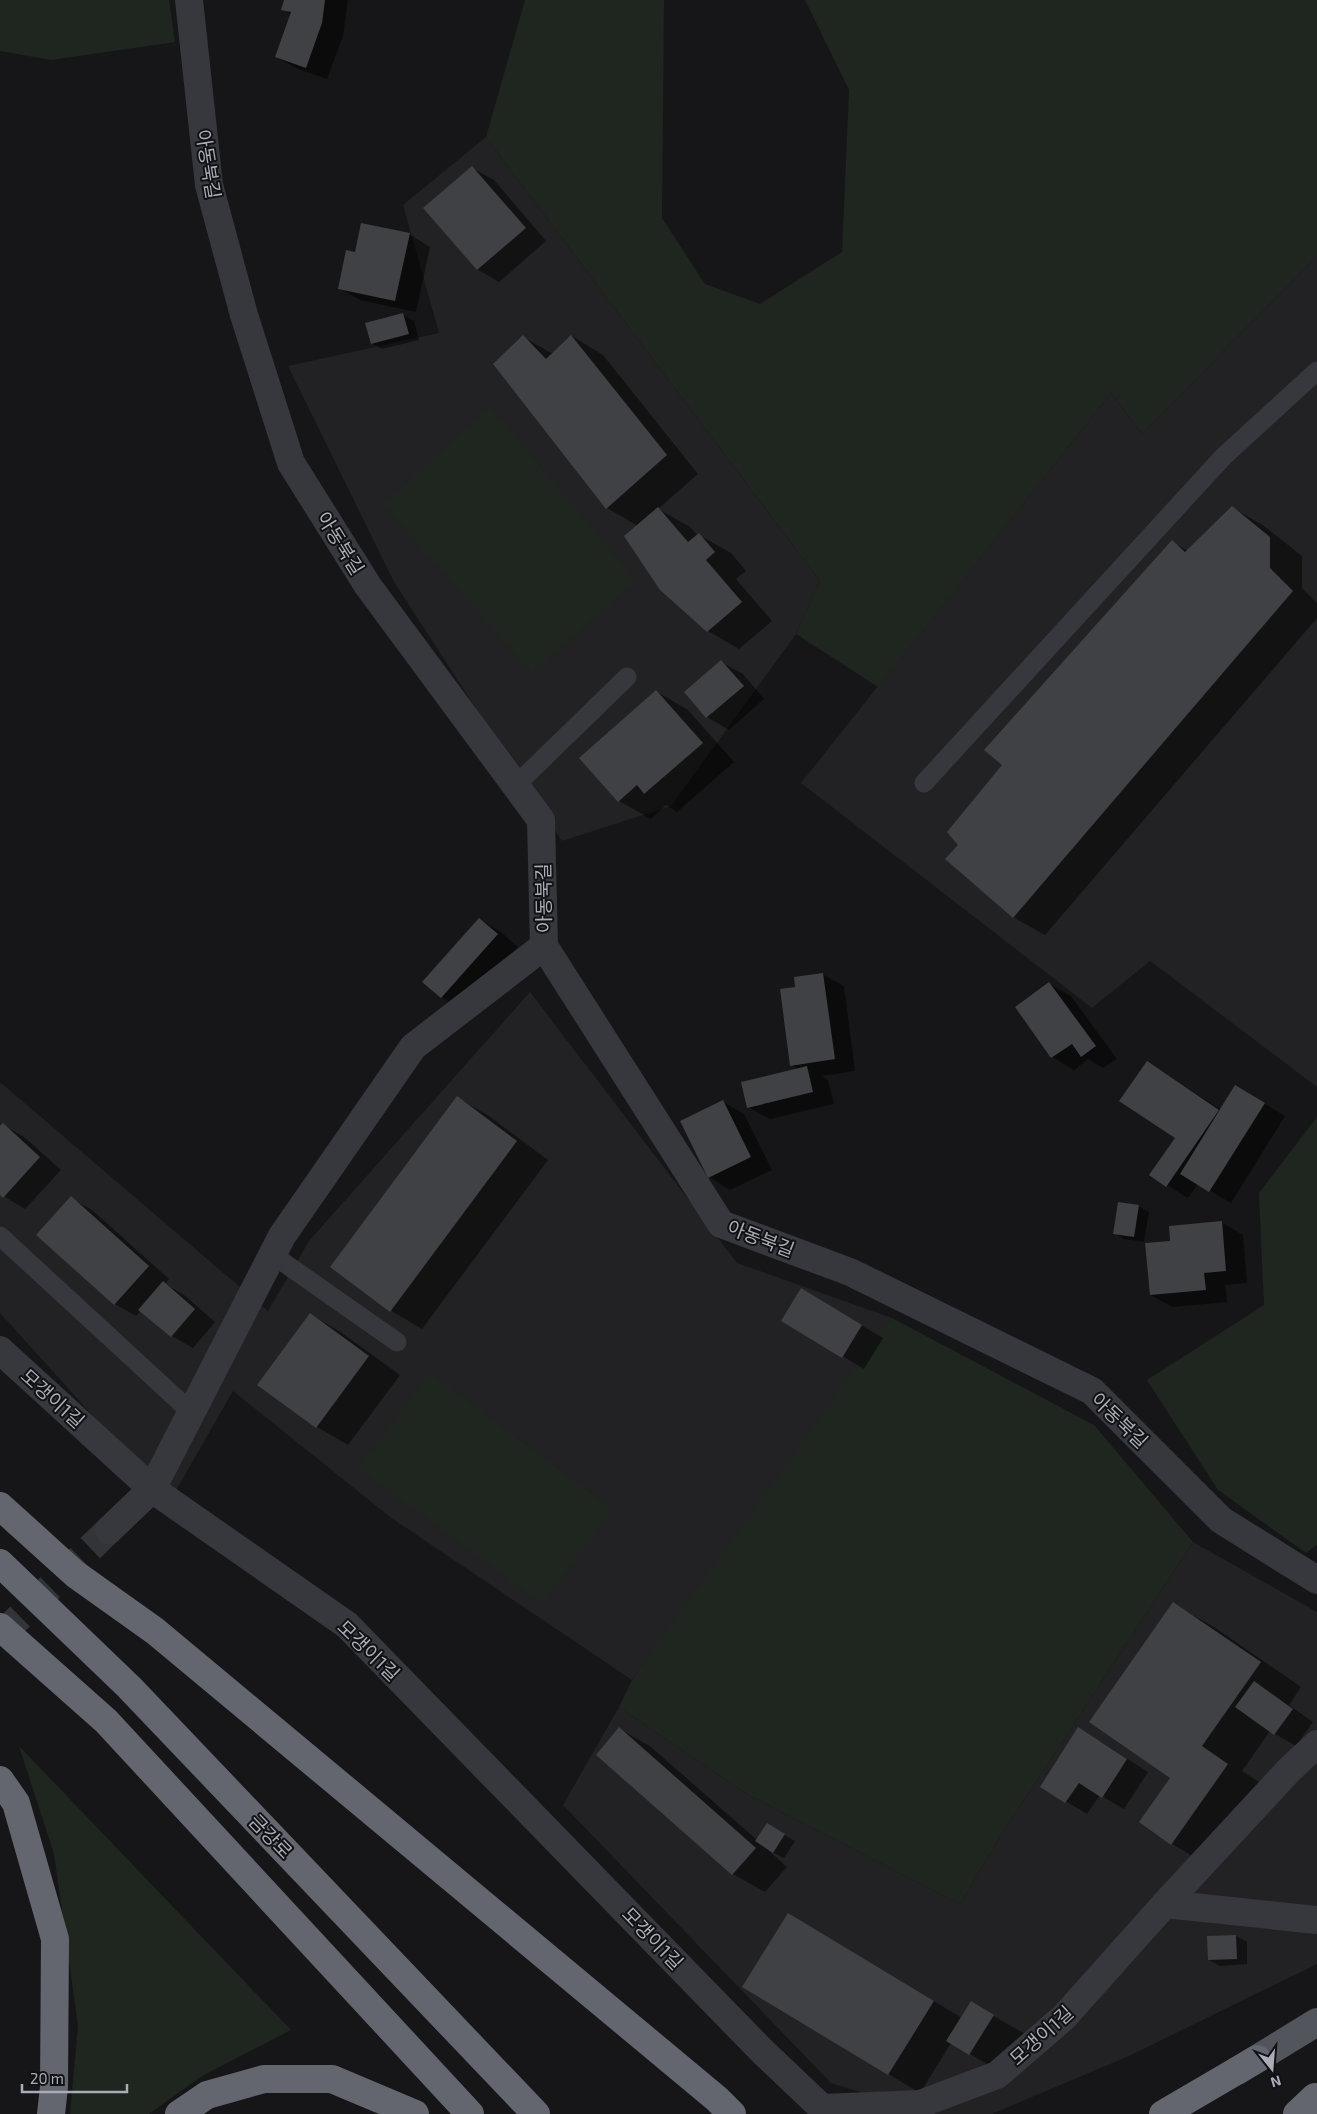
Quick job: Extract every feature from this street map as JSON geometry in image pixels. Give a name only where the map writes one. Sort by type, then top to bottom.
[{"type":"highway","points":[[0,1506],[75,1574],[155,1631],[724,2106],[745,2114]]},
{"type":"highway","name":"금강로","points":[[0,1563],[128,1687],[536,2114]]},
{"type":"highway","points":[[0,1628],[106,1722],[470,2114]]},
{"type":"highway","points":[[0,1780],[16,1803],[54,1939],[54,2088],[51,2114]]},
{"type":"highway","points":[[1165,2114],[1257,2059]]},
{"type":"highway","points":[[179,2114],[207,2095],[264,2079],[332,2079],[414,2114]]},
{"type":"main road","points":[[1257,2059],[1317,2022]]},
{"type":"main road","points":[[1289,2114],[1310,2102]]},
{"type":"street","name":"아동북길","points":[[188,0],[209,185],[244,315],[291,462],[368,586],[542,820],[544,946],[721,1224],[850,1272],[1092,1391],[1221,1520],[1317,1580]]},
{"type":"street","points":[[109,1530],[152,1489],[282,1236],[413,1047],[544,946]]},
{"type":"street","name":"모갱이1길","points":[[0,1350],[152,1489],[347,1625],[763,2052],[822,2108],[920,2104],[997,2075],[1064,2017],[1289,1770],[1317,1744]]},
{"type":"street","points":[[1165,1904],[1317,1920]]},
{"type":"lane","points":[[924,784],[1224,456],[1317,371]]},
{"type":"lane","points":[[516,785],[627,677]]},
{"type":"lane","points":[[0,1236],[191,1412]]},
{"type":"lane","points":[[273,1255],[398,1342]]},
{"type":"shaded area","points":[[0,0],[169,0],[175,42],[51,60],[0,51]]},
{"type":"shaded area","points":[[525,0],[664,0],[662,218],[705,284],[760,304],[842,252],[849,90],[805,0],[1317,0],[1317,256],[1142,434],[1111,393],[878,687],[796,634],[820,581],[486,137]]},
{"type":"shaded area","points":[[486,137],[820,581],[796,634],[671,806],[562,841],[394,582],[288,366],[439,333],[403,205]]},
{"type":"shaded area","points":[[1317,256],[1317,1087],[1150,961],[1092,1008],[801,783],[1111,393],[1142,434]]},
{"type":"shaded area","points":[[490,407],[636,581],[532,673],[383,504]]},
{"type":"shaded area","points":[[530,992],[737,1263],[892,1318],[849,1387],[632,1680],[390,1517],[233,1391],[170,1501],[0,1313],[0,1082],[268,1311],[309,1241]]},
{"type":"shaded area","points":[[1317,1117],[1317,1545],[1306,1553],[1218,1490],[1147,1380],[1264,1305],[1259,1193]]},
{"type":"shaded area","points":[[892,1318],[1094,1425],[1193,1542],[1001,1835],[960,1904],[747,1794],[619,1707],[632,1680]]},
{"type":"shaded area","points":[[430,1373],[613,1509],[542,1604],[358,1468]]},
{"type":"shaded area","points":[[1193,1542],[1317,1612],[1317,1964],[1129,2056],[992,2114],[931,2114],[831,2083],[563,1805],[619,1707],[747,1794],[960,1904],[1001,1835]]},
{"type":"shaded area","points":[[19,1746],[291,2030],[202,2076],[149,2114],[70,2114],[78,2026],[54,1854]]},
{"type":"building","points":[[284,0],[325,0],[322,23],[306,68],[275,57],[291,12],[281,10]]},
{"type":"building","points":[[472,166],[526,228],[477,270],[423,208]]},
{"type":"building","points":[[361,223],[410,233],[395,301],[338,289],[346,250],[355,252]]},
{"type":"building","points":[[403,313],[409,334],[371,344],[365,323]]},
{"type":"building","points":[[523,335],[546,359],[571,335],[667,455],[606,509],[493,364]]},
{"type":"building","points":[[1232,506],[1270,537],[1270,568],[1293,591],[1013,918],[945,859],[958,845],[947,832],[1002,765],[984,750],[1172,540],[1185,552]]},
{"type":"building","points":[[658,507],[688,542],[699,533],[715,552],[706,560],[742,602],[707,632],[660,590],[624,536]]},
{"type":"building","points":[[721,660],[744,686],[706,718],[684,692]]},
{"type":"building","points":[[656,690],[703,743],[644,794],[637,785],[618,802],[579,758]]},
{"type":"building","points":[[479,918],[498,934],[441,998],[422,982]]},
{"type":"building","points":[[823,973],[835,1059],[790,1066],[780,989],[795,987],[794,977]]},
{"type":"building","points":[[1049,982],[1096,1046],[1081,1057],[1072,1044],[1051,1058],[1015,1007]]},
{"type":"building","points":[[1147,1061],[1219,1110],[1166,1187],[1149,1175],[1175,1138],[1119,1101]]},
{"type":"building","points":[[807,1066],[813,1092],[747,1108],[741,1082]]},
{"type":"building","points":[[1235,1085],[1265,1103],[1209,1192],[1180,1174]]},
{"type":"building","points":[[457,1096],[517,1141],[390,1312],[330,1267]]},
{"type":"building","points":[[723,1100],[751,1157],[708,1178],[680,1121]]},
{"type":"building","points":[[3,1123],[40,1157],[3,1198],[0,1195],[0,1126]]},
{"type":"building","points":[[71,1196],[149,1266],[114,1305],[36,1235]]},
{"type":"building","points":[[1118,1202],[1139,1205],[1134,1237],[1113,1234]]},
{"type":"building","points":[[1222,1221],[1226,1271],[1204,1273],[1206,1290],[1150,1295],[1145,1243],[1170,1241],[1169,1226]]},
{"type":"building","points":[[163,1281],[195,1309],[171,1337],[138,1310]]},
{"type":"building","points":[[801,1288],[862,1325],[842,1358],[781,1321]]},
{"type":"building","points":[[310,1313],[369,1356],[316,1428],[257,1385]]},
{"type":"building","points":[[1173,1602],[1261,1662],[1202,1746],[1228,1764],[1171,1845],[1139,1822],[1170,1778],[1089,1722]]},
{"type":"building","points":[[1254,1681],[1293,1709],[1274,1735],[1235,1707]]},
{"type":"building","points":[[619,1727],[756,1848],[732,1875],[596,1755]]},
{"type":"building","points":[[1078,1727],[1127,1759],[1102,1798],[1079,1783],[1065,1803],[1040,1787]]},
{"type":"building","points":[[767,1823],[785,1834],[773,1853],[755,1841]]},
{"type":"building","points":[[788,1913],[934,2001],[888,2075],[742,1987]]},
{"type":"building","points":[[1236,1935],[1237,1959],[1208,1960],[1207,1936]]},
{"type":"building","points":[[971,2001],[994,2015],[969,2055],[946,2041]]},
{"type":"tunnel","points":[[0,1636],[109,1530]]}]
